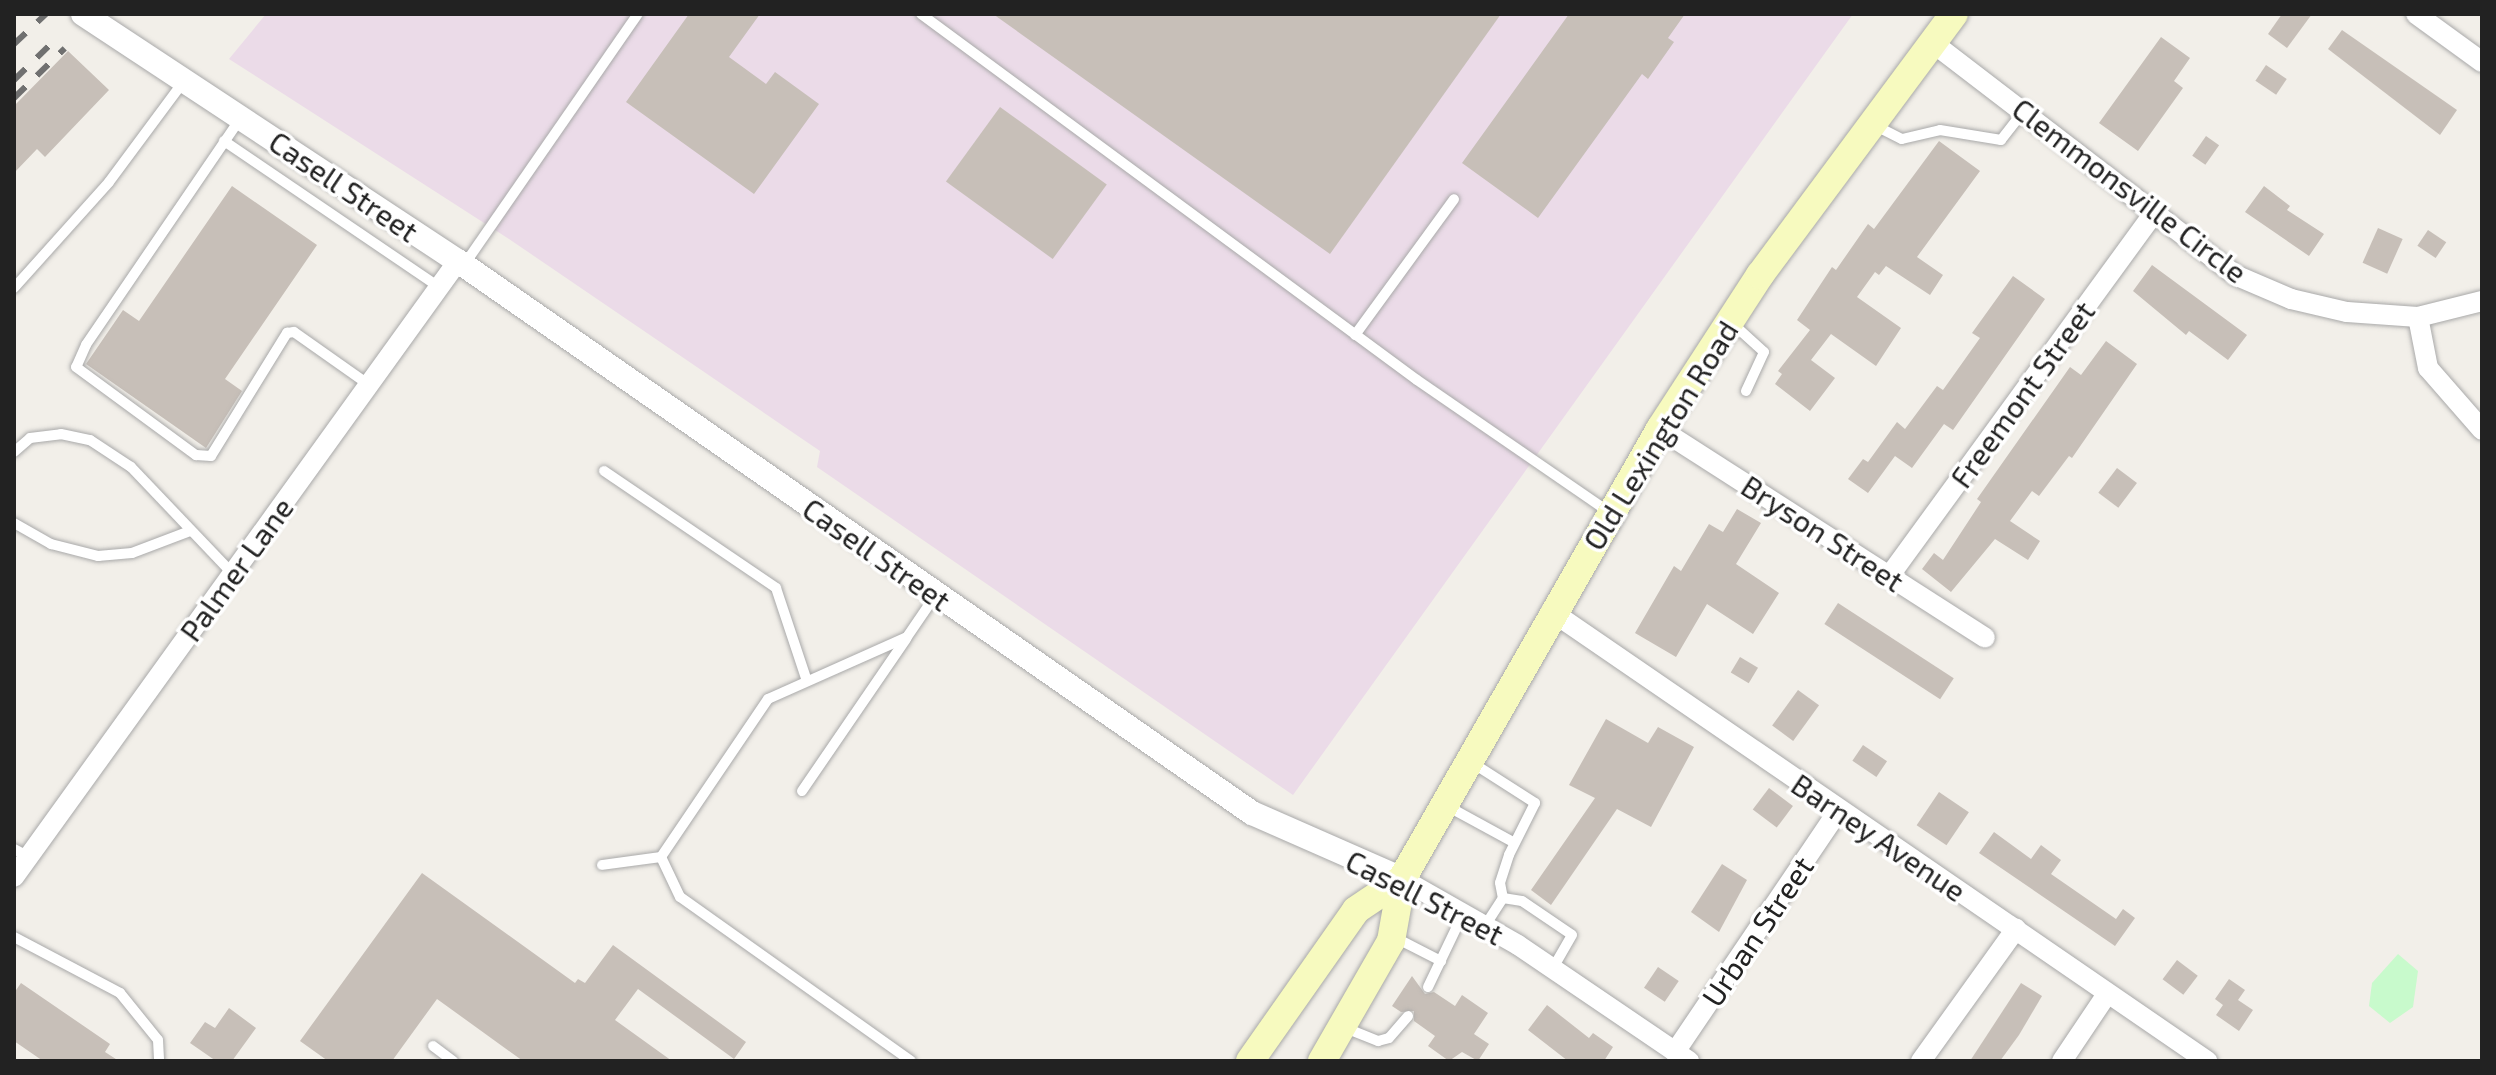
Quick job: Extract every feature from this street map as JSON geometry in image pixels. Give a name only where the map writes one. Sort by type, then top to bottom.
[{"type":"main road","name":"Old Lexington Road","points":[[1322,1061],[1393,936],[1402,879],[1551,611],[1660,429],[1730,322],[1954,14]]},
{"type":"main road","name":"Old Lexington Road","points":[[1269,1034],[1356,910],[1402,879]]},
{"type":"main road","points":[[1250,1061],[1269,1034]]},
{"type":"main road","points":[[1257,1061],[1269,1034]]},
{"type":"street","name":"Casell Street","points":[[83,14],[461,263],[935,596],[1252,813],[1402,879],[1553,968],[1682,1056]]},
{"type":"street","points":[[2416,14],[2482,62]]},
{"type":"street","name":"Clemmonsville Circle","points":[[1933,43],[2235,275],[2291,299],[2347,312],[2418,317],[2482,301]]},
{"type":"street","name":"Freemont Street","points":[[1890,575],[2155,212]]},
{"type":"street","name":"Palmer Lane","points":[[14,877],[21,853],[233,574],[439,287],[461,263]]},
{"type":"street","points":[[2418,317],[2428,368],[2482,430]]},
{"type":"street","name":"Bryson Street","points":[[1660,429],[1985,638]]},
{"type":"street","name":"Barney Avenue","points":[[1551,611],[2207,1061]]},
{"type":"street","name":"Urban Street","points":[[1682,1056],[1839,810]]},
{"type":"street","points":[[1921,1061],[2016,929]]},
{"type":"street","points":[[2062,1061],[2107,994]]},
{"type":"lane","points":[[461,263],[638,14]]},
{"type":"lane","points":[[921,14],[1355,335],[1610,513]]},
{"type":"lane","points":[[14,288],[109,182],[185,80]]},
{"type":"lane","points":[[1873,124],[1902,139],[1940,130],[2001,140],[2023,112]]},
{"type":"lane","points":[[241,117],[76,367],[196,455],[211,456],[287,333],[294,332],[369,385]]},
{"type":"lane","points":[[224,141],[439,287]]},
{"type":"lane","points":[[1355,335],[1454,199]]},
{"type":"lane","points":[[1730,322],[1764,352],[1746,391]]},
{"type":"lane","points":[[14,452],[30,438],[45,436],[90,440],[131,467],[233,574]]},
{"type":"lane","points":[[604,471],[776,588],[806,678]]},
{"type":"lane","points":[[14,523],[51,544],[98,556],[132,553],[190,531]]},
{"type":"lane","points":[[802,791],[935,596]]},
{"type":"lane","points":[[602,865],[661,857],[768,699],[806,678],[907,637]]},
{"type":"lane","points":[[1469,761],[1535,803],[1500,883],[1503,898],[1485,926]]},
{"type":"lane","points":[[1445,805],[1515,843]]},
{"type":"lane","points":[[661,857],[680,897],[911,1061]]},
{"type":"lane","points":[[1503,898],[1522,901],[1572,935],[1553,968]]},
{"type":"lane","points":[[1428,987],[1463,914]]},
{"type":"lane","points":[[1393,936],[1441,961]]},
{"type":"lane","points":[[14,937],[120,993],[158,1040],[159,1061]]},
{"type":"lane","points":[[1342,1027],[1378,1041],[1389,1038],[1408,1016]]},
{"type":"lane","points":[[433,1046],[453,1061]]},
{"type":"shaded area","points":[[266,14],[1853,14],[1293,795],[817,467],[820,451],[509,239],[229,59]]},
{"type":"green space","points":[[2398,954],[2418,971],[2413,1007],[2390,1023],[2369,1006],[2372,983]]},
{"type":"building","points":[[689,14],[760,14],[729,57],[766,84],[775,72],[819,104],[754,194],[626,102]]},
{"type":"building","points":[[993,14],[1501,14],[1330,254]]},
{"type":"building","points":[[1569,14],[1685,14],[1668,38],[1674,42],[1648,79],[1642,74],[1538,218],[1462,163]]},
{"type":"building","points":[[2282,14],[2312,14],[2287,48],[2268,34]]},
{"type":"building","points":[[2342,30],[2457,110],[2440,135],[2328,49]]},
{"type":"building","points":[[2161,37],[2190,58],[2174,81],[2183,88],[2138,151],[2099,123]]},
{"type":"building","points":[[68,51],[109,90],[45,157],[37,149],[14,173],[14,106]]},
{"type":"building","points":[[2266,65],[2287,79],[2276,95],[2255,81]]},
{"type":"building","points":[[1000,107],[1107,185],[1053,259],[946,181]]},
{"type":"building","points":[[2206,136],[2219,145],[2205,165],[2192,156]]},
{"type":"building","points":[[1939,141],[1980,171],[1917,257],[1943,275],[1930,295],[1886,266],[1879,275],[1875,272],[1857,297],[1901,328],[1876,366],[1831,334],[1811,360],[1835,378],[1810,411],[1775,384],[1782,374],[1778,371],[1810,330],[1797,320],[1832,267],[1836,270],[1868,224],[1874,229]]},
{"type":"building","points":[[232,186],[317,245],[225,379],[242,391],[206,448],[86,364],[123,310],[139,321]]},
{"type":"building","points":[[2264,186],[2290,206],[2287,210],[2324,234],[2309,256],[2245,212]]},
{"type":"building","points":[[2378,228],[2403,239],[2387,274],[2363,263]]},
{"type":"building","points":[[2428,230],[2446,242],[2436,258],[2417,246]]},
{"type":"building","points":[[2152,265],[2247,335],[2228,360],[2189,331],[2186,335],[2133,291]]},
{"type":"building","points":[[2013,276],[2045,299],[1953,430],[1944,424],[1912,468],[1895,456],[1868,493],[1848,479],[1863,459],[1868,462],[1897,422],[1905,429],[1937,386],[1943,390],[1980,338],[1972,333]]},
{"type":"building","points":[[2106,341],[2137,364],[2072,458],[2069,456],[2039,496],[2032,491],[2010,521],[2040,541],[2028,560],[1995,539],[1951,592],[1922,569],[1934,553],[1943,560],[1981,502],[1977,499],[2070,367],[2081,375]]},
{"type":"building","points":[[2117,468],[2137,483],[2118,508],[2098,493]]},
{"type":"building","points":[[1737,509],[1761,523],[1736,564],[1779,593],[1753,634],[1707,604],[1676,657],[1635,633],[1674,566],[1681,571],[1709,524],[1723,532]]},
{"type":"building","points":[[1838,603],[1954,678],[1940,699],[1824,624]]},
{"type":"building","points":[[1740,657],[1758,668],[1749,683],[1731,672]]},
{"type":"building","points":[[1798,690],[1819,705],[1793,741],[1772,726]]},
{"type":"building","points":[[1606,719],[1648,743],[1658,727],[1694,747],[1651,827],[1617,809],[1551,905],[1531,890],[1595,798],[1569,785]]},
{"type":"building","points":[[1863,745],[1887,761],[1876,777],[1852,761]]},
{"type":"building","points":[[1769,788],[1793,806],[1777,828],[1753,810]]},
{"type":"building","points":[[1939,792],[1969,812],[1946,845],[1917,825]]},
{"type":"building","points":[[1994,832],[2031,859],[2041,845],[2061,860],[2051,874],[2116,919],[2123,909],[2135,918],[2115,946],[1979,853]]},
{"type":"building","points":[[1722,864],[1747,880],[1719,932],[1691,912]]},
{"type":"building","points":[[422,873],[575,983],[578,979],[585,983],[613,945],[746,1042],[734,1059],[638,989],[615,1020],[672,1061],[523,1061],[437,999],[392,1061],[328,1061],[300,1041]]},
{"type":"building","points":[[2177,960],[2198,976],[2183,995],[2163,979]]},
{"type":"building","points":[[1658,967],[1679,981],[1665,1002],[1644,988]]},
{"type":"building","points":[[1412,976],[1425,994],[1434,992],[1455,1006],[1462,995],[1488,1013],[1474,1034],[1489,1044],[1478,1061],[1462,1052],[1449,1061],[1428,1046],[1435,1036],[1414,1021],[1414,1011],[1401,1012],[1392,1006]]},
{"type":"building","points":[[2229,979],[2245,990],[2238,1000],[2253,1010],[2239,1031],[2216,1015],[2223,1005],[2215,999]]},
{"type":"building","points":[[21,983],[110,1044],[105,1052],[119,1061],[43,1061],[14,1041],[14,993]]},
{"type":"building","points":[[2021,983],[2042,996],[2019,1035],[2000,1061],[1970,1061]]},
{"type":"building","points":[[1547,1005],[1589,1038],[1593,1033],[1613,1047],[1604,1061],[1568,1061],[1528,1030]]},
{"type":"building","points":[[229,1008],[256,1028],[232,1061],[216,1061],[190,1043],[205,1022],[215,1028]]},
{"type":"railway","points":[[14,44],[46,14]]},
{"type":"railway","points":[[14,80],[55,40]]},
{"type":"railway","points":[[14,98],[65,48]]}]
